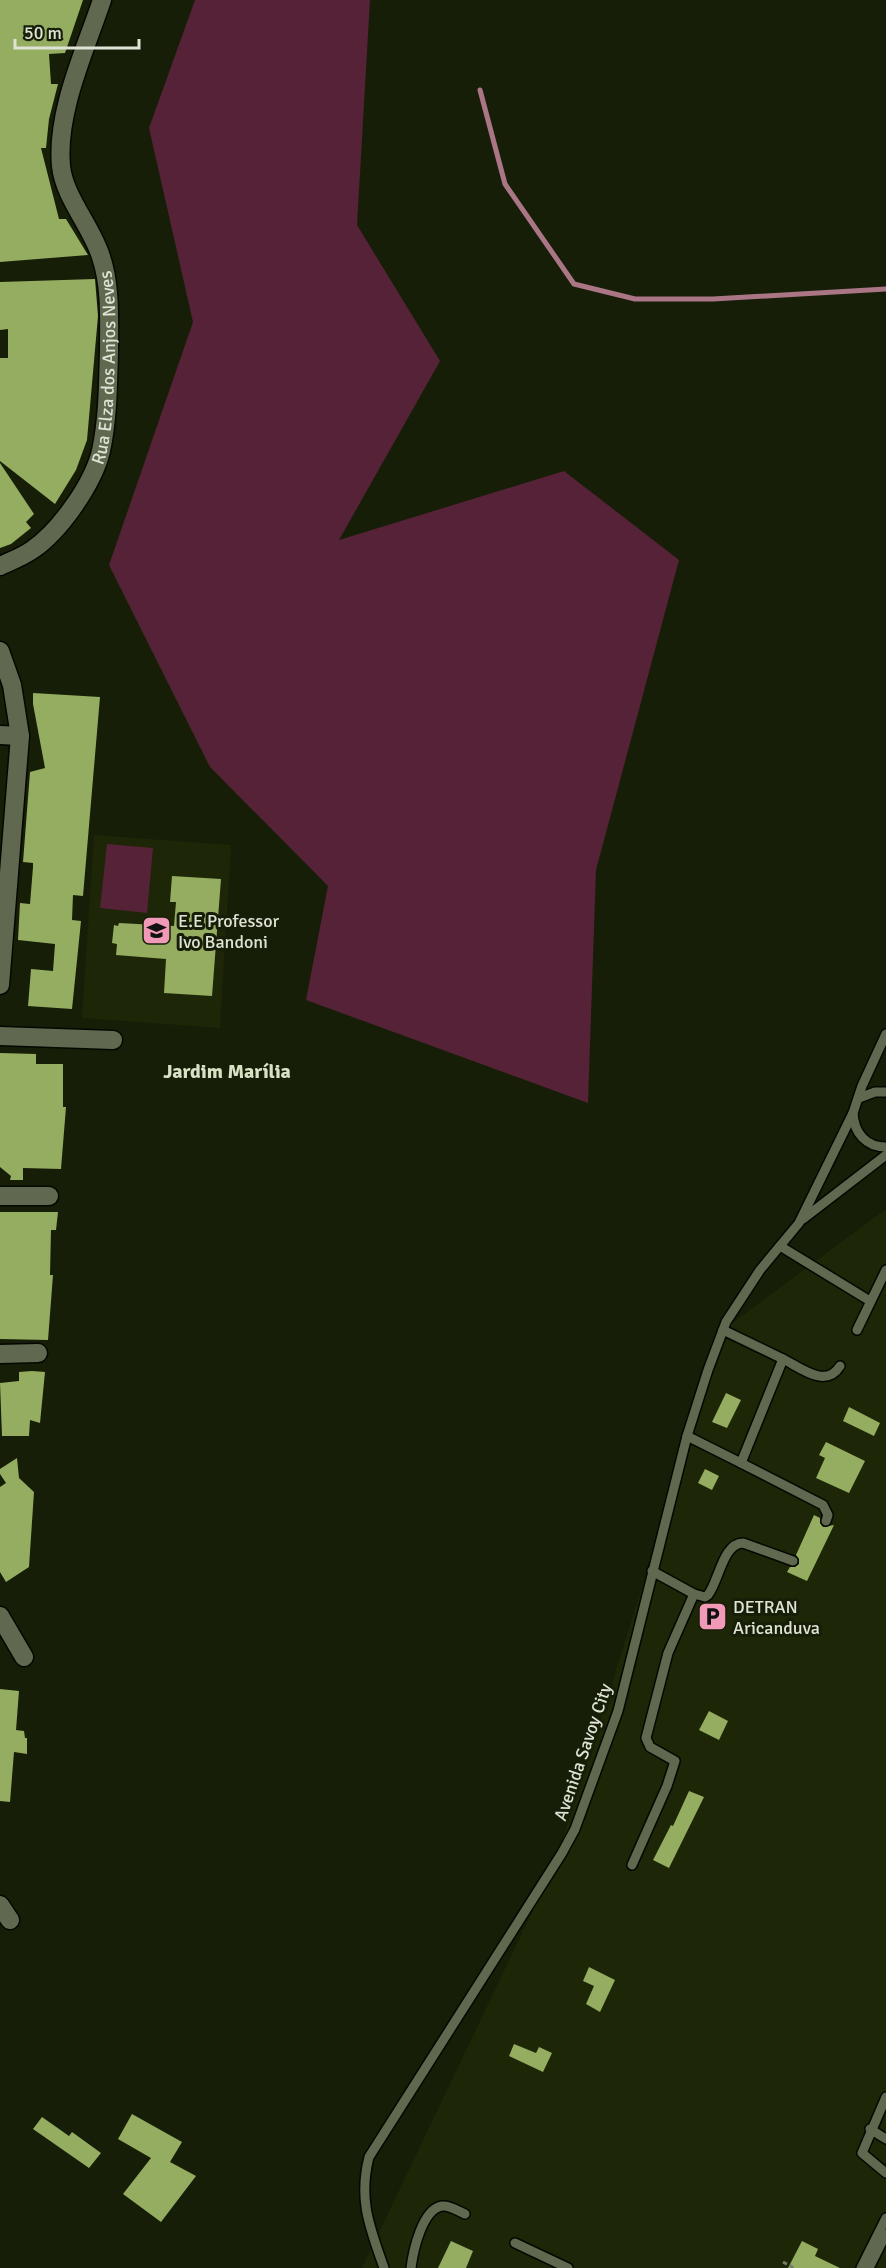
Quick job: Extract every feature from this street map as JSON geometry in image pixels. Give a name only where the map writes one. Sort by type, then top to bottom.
[{"type":"street","name":"Rua Elza dos Anjos Neves","points":[[0,566],[33,549],[53,531],[73,506],[93,473],[100,452],[108,406],[107,283],[101,257],[65,179],[60,143],[77,72],[102,0]]},
{"type":"street","points":[[0,651],[12,685],[20,736],[4,879],[0,985]]},
{"type":"street","points":[[0,735],[20,736]]},
{"type":"street","points":[[0,1036],[113,1040]]},
{"type":"street","points":[[0,1196],[49,1196]]},
{"type":"street","points":[[0,1354],[38,1353]]},
{"type":"street","points":[[0,1616],[24,1657]]},
{"type":"lane","points":[[799,1223],[853,1113],[862,1086],[886,1034]]},
{"type":"lane","points":[[859,1098],[875,1092],[886,1092]]},
{"type":"lane","points":[[853,1113],[855,1127],[863,1138],[875,1146],[886,1147]]},
{"type":"lane","points":[[799,1223],[886,1155]]},
{"type":"lane","name":"Avenida Savoy City","points":[[384,2268],[367,2221],[364,2176],[369,2157],[575,1829],[618,1711],[687,1436],[708,1370],[726,1322],[760,1270],[799,1223]]},
{"type":"lane","points":[[780,1246],[870,1301]]},
{"type":"lane","points":[[857,1330],[886,1270]]},
{"type":"lane","points":[[723,1330],[815,1376],[832,1376],[840,1366]]},
{"type":"lane","points":[[741,1463],[783,1359]]},
{"type":"lane","points":[[687,1436],[823,1505],[828,1515],[826,1521]]},
{"type":"lane","points":[[652,1571],[694,1594],[705,1597],[708,1596],[729,1550],[737,1543],[743,1543],[793,1561]]},
{"type":"lane","points":[[632,1865],[667,1786],[675,1761],[650,1747],[646,1738],[668,1653],[694,1594]]},
{"type":"lane","points":[[886,2097],[861,2153],[886,2173]]},
{"type":"lane","points":[[870,2129],[886,2139]]},
{"type":"lane","points":[[411,2268],[420,2231],[436,2208],[450,2207],[465,2214]]},
{"type":"lane","points":[[861,2268],[886,2218]]},
{"type":"lane","points":[[869,2268],[886,2234]]},
{"type":"lane","points":[[515,2243],[568,2268]]},
{"type":"path","points":[[783,2262],[794,2268]]},
{"type":"shaded area","points":[[195,0],[370,0],[357,225],[440,361],[339,540],[564,471],[679,560],[596,870],[588,1103],[306,1000],[328,886],[210,767],[109,565],[193,322],[149,128]]},
{"type":"shaded area","name":"E.E Professor Ivo Bandoni","points":[[94,835],[231,845],[220,1028],[82,1018]]},
{"type":"shaded area","points":[[107,844],[153,848],[147,913],[100,908]]},
{"type":"shaded area","points":[[886,1209],[886,2268],[362,2268],[555,1864],[723,1330]]},
{"type":"building","points":[[0,0],[83,0],[65,53],[49,54],[51,84],[58,84],[49,119],[46,148],[41,148],[59,219],[66,219],[88,255],[0,262]]},
{"type":"building","points":[[95,279],[98,316],[87,440],[76,470],[55,504],[0,461],[0,358],[8,358],[8,329],[0,330],[0,282]]},
{"type":"building","points":[[0,463],[34,514],[26,522],[31,528],[11,544],[0,548]]},
{"type":"building","points":[[33,693],[100,697],[83,896],[73,895],[72,920],[81,921],[72,1009],[28,1006],[31,969],[53,971],[55,944],[18,940],[20,903],[30,904],[33,867],[33,863],[23,862],[30,772],[45,768]]},
{"type":"building","points":[[172,876],[221,879],[212,996],[164,993],[166,959],[116,955],[117,944],[112,943],[114,925],[118,926],[119,923],[174,926],[176,902],[170,902]]},
{"type":"building","points":[[0,1053],[36,1054],[36,1064],[63,1064],[63,1107],[66,1107],[61,1169],[23,1168],[23,1180],[10,1180],[11,1176],[0,1167]]},
{"type":"building","points":[[0,1212],[58,1212],[56,1230],[51,1230],[50,1275],[53,1275],[48,1340],[0,1339]]},
{"type":"building","points":[[19,1372],[45,1372],[40,1423],[30,1420],[29,1436],[2,1436],[0,1383],[19,1381]]},
{"type":"building","points":[[726,1393],[741,1400],[727,1428],[712,1422]]},
{"type":"building","points":[[849,1407],[880,1423],[874,1436],[843,1421]]},
{"type":"building","points":[[826,1442],[865,1461],[849,1493],[816,1478],[825,1458],[819,1455]]},
{"type":"building","points":[[17,1458],[19,1478],[34,1492],[29,1567],[6,1582],[0,1572],[0,1487],[6,1483],[0,1474],[0,1469]]},
{"type":"building","points":[[705,1469],[719,1476],[712,1490],[698,1483]]},
{"type":"building","points":[[814,1515],[820,1518],[823,1527],[834,1525],[807,1581],[787,1572],[790,1567],[799,1564],[796,1555]]},
{"type":"building","points":[[0,1689],[19,1691],[16,1730],[24,1731],[25,1738],[27,1738],[27,1754],[14,1752],[10,1802],[0,1801]]},
{"type":"building","points":[[709,1711],[728,1721],[719,1740],[699,1730]]},
{"type":"building","points":[[689,1791],[704,1797],[669,1868],[653,1860],[671,1825],[673,1826]]},
{"type":"building","points":[[589,1967],[615,1980],[600,2012],[586,2004],[594,1986],[583,1981]]},
{"type":"building","points":[[514,2044],[536,2053],[539,2047],[552,2053],[543,2072],[509,2056]]},
{"type":"building","points":[[132,2114],[182,2142],[170,2162],[196,2176],[161,2222],[123,2194],[151,2158],[118,2139]]},
{"type":"building","points":[[42,2117],[69,2136],[72,2132],[101,2153],[89,2168],[33,2129]]},
{"type":"building","points":[[451,2241],[473,2251],[466,2268],[438,2268]]},
{"type":"building","points":[[802,2241],[818,2249],[815,2256],[840,2268],[788,2268]]},
{"type":"waterway","points":[[480,90],[505,184],[574,284],[635,299],[713,299],[886,289]]},
{"type":"place","name":"E.E Professor Ivo Bandoni","points":[[157,931]]},
{"type":"place","name":"DETRAN Aricanduva","points":[[712,1617]]},
{"type":"district","name":"Jardim Marília","points":[[227,1071]]}]
